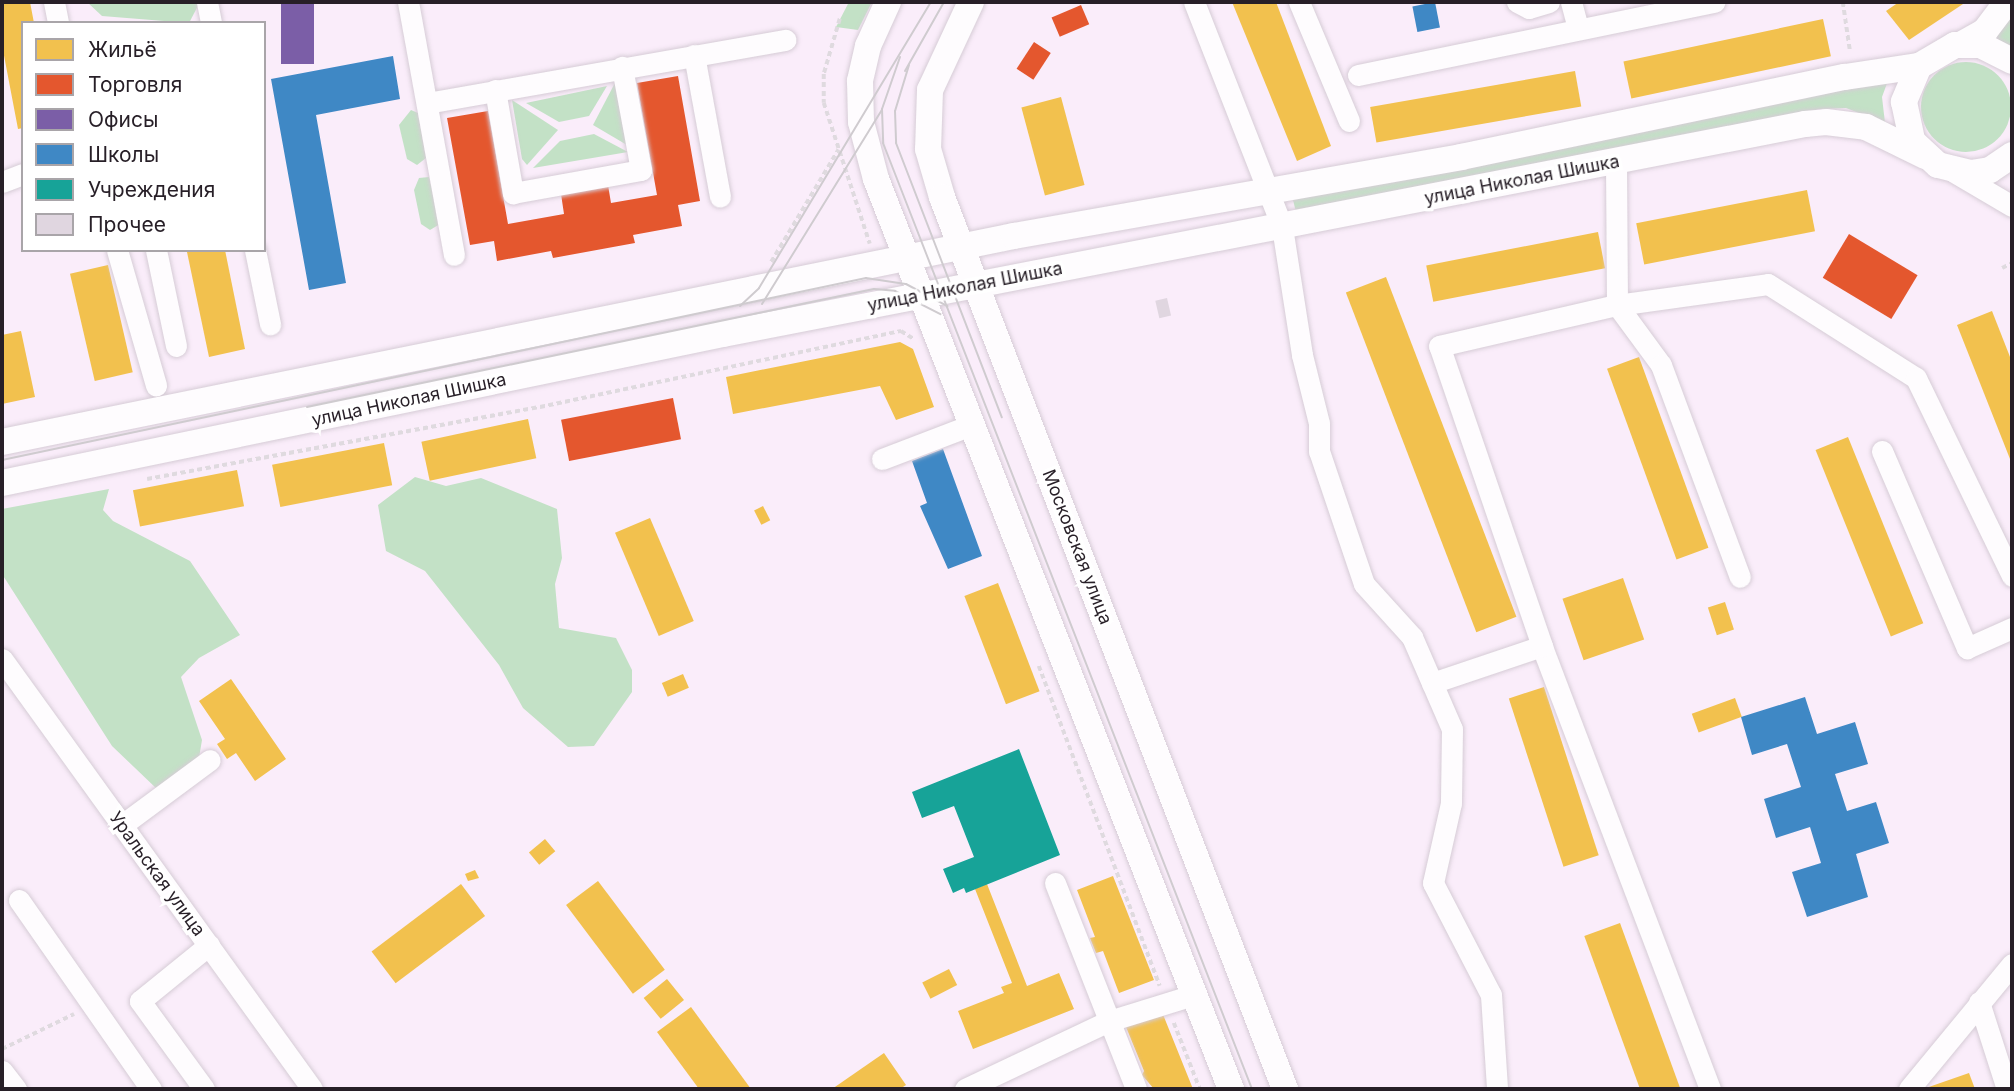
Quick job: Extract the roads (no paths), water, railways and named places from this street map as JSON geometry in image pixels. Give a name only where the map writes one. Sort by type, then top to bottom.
[{"type":"main road","points":[[888,2],[868,46],[860,81],[861,121],[876,179],[1231,1089]]},
{"type":"main road","name":"Московская улица","points":[[971,2],[930,90],[928,149],[961,247],[1285,1089]]},
{"type":"main road","points":[[1925,156],[1905,122],[1904,102],[1919,66],[1936,52],[1962,44],[1985,31],[2007,2]]},
{"type":"main road","points":[[1962,44],[1990,48],[2012,61]]},
{"type":"main road","name":"улица Николая Шишка","points":[[2,442],[906,257],[1271,191],[1919,66]]},
{"type":"main road","name":"улица Николая Шишка","points":[[2,483],[976,284],[1826,121],[1866,127],[1952,171]]},
{"type":"main road","points":[[1952,171],[1990,170],[2012,155]]},
{"type":"street","points":[[54,2],[58,21]]},
{"type":"street","points":[[207,2],[211,21]]},
{"type":"street","points":[[408,2],[454,255]]},
{"type":"street","points":[[1195,2],[1271,191],[1282,227],[1302,355],[1319,423],[1319,451],[1364,584],[1412,637],[1452,729],[1451,803],[1433,883],[1491,995],[1497,1089]]},
{"type":"street","points":[[1299,2],[1349,121]]},
{"type":"street","points":[[1517,2],[1529,8],[1549,2]]},
{"type":"street","points":[[1571,2],[1578,28]]},
{"type":"street","points":[[1358,75],[1715,2]]},
{"type":"street","points":[[427,103],[785,40]]},
{"type":"street","points":[[694,55],[720,197]]},
{"type":"street","points":[[495,90],[513,193],[641,170],[622,67]]},
{"type":"street","points":[[1616,162],[1617,305],[1661,365],[1740,577]]},
{"type":"street","points":[[1952,171],[2012,206]]},
{"type":"street","points":[[2,182],[21,175]]},
{"type":"street","points":[[118,252],[156,385]]},
{"type":"street","points":[[156,252],[176,346]]},
{"type":"street","points":[[255,252],[270,324]]},
{"type":"street","points":[[1710,1089],[1542,646],[1438,346],[1617,305],[1768,284],[1916,377],[2012,576]]},
{"type":"street","points":[[882,459],[971,425]]},
{"type":"street","points":[[1882,451],[1967,648],[2012,628]]},
{"type":"street","points":[[1432,682],[1542,646]]},
{"type":"street","name":"Уральская улица","points":[[2,659],[312,1089]]},
{"type":"street","points":[[122,825],[210,760]]},
{"type":"street","points":[[1055,883],[1136,1089]]},
{"type":"street","points":[[19,900],[151,1089]]},
{"type":"street","points":[[204,1089],[140,1001],[209,945]]},
{"type":"street","points":[[1909,1089],[2012,964]]},
{"type":"street","points":[[965,1089],[1108,1021],[1193,995]]},
{"type":"street","points":[[1979,1002],[2007,1089]]},
{"type":"street","points":[[2,1071],[16,1089]]},
{"type":"tram line","points":[[740,306],[759,288],[931,2]]},
{"type":"tram line","points":[[905,71],[944,2]]},
{"type":"tram line","points":[[900,57],[882,109],[883,143],[1252,1089]]},
{"type":"tram line","points":[[909,65],[895,111],[896,143],[1002,417]]},
{"type":"tram line","points":[[762,304],[882,110]]},
{"type":"tram line","points":[[2,460],[866,278],[906,284],[947,306]]},
{"type":"tram line","points":[[307,407],[874,289],[895,291],[940,314]]}]
